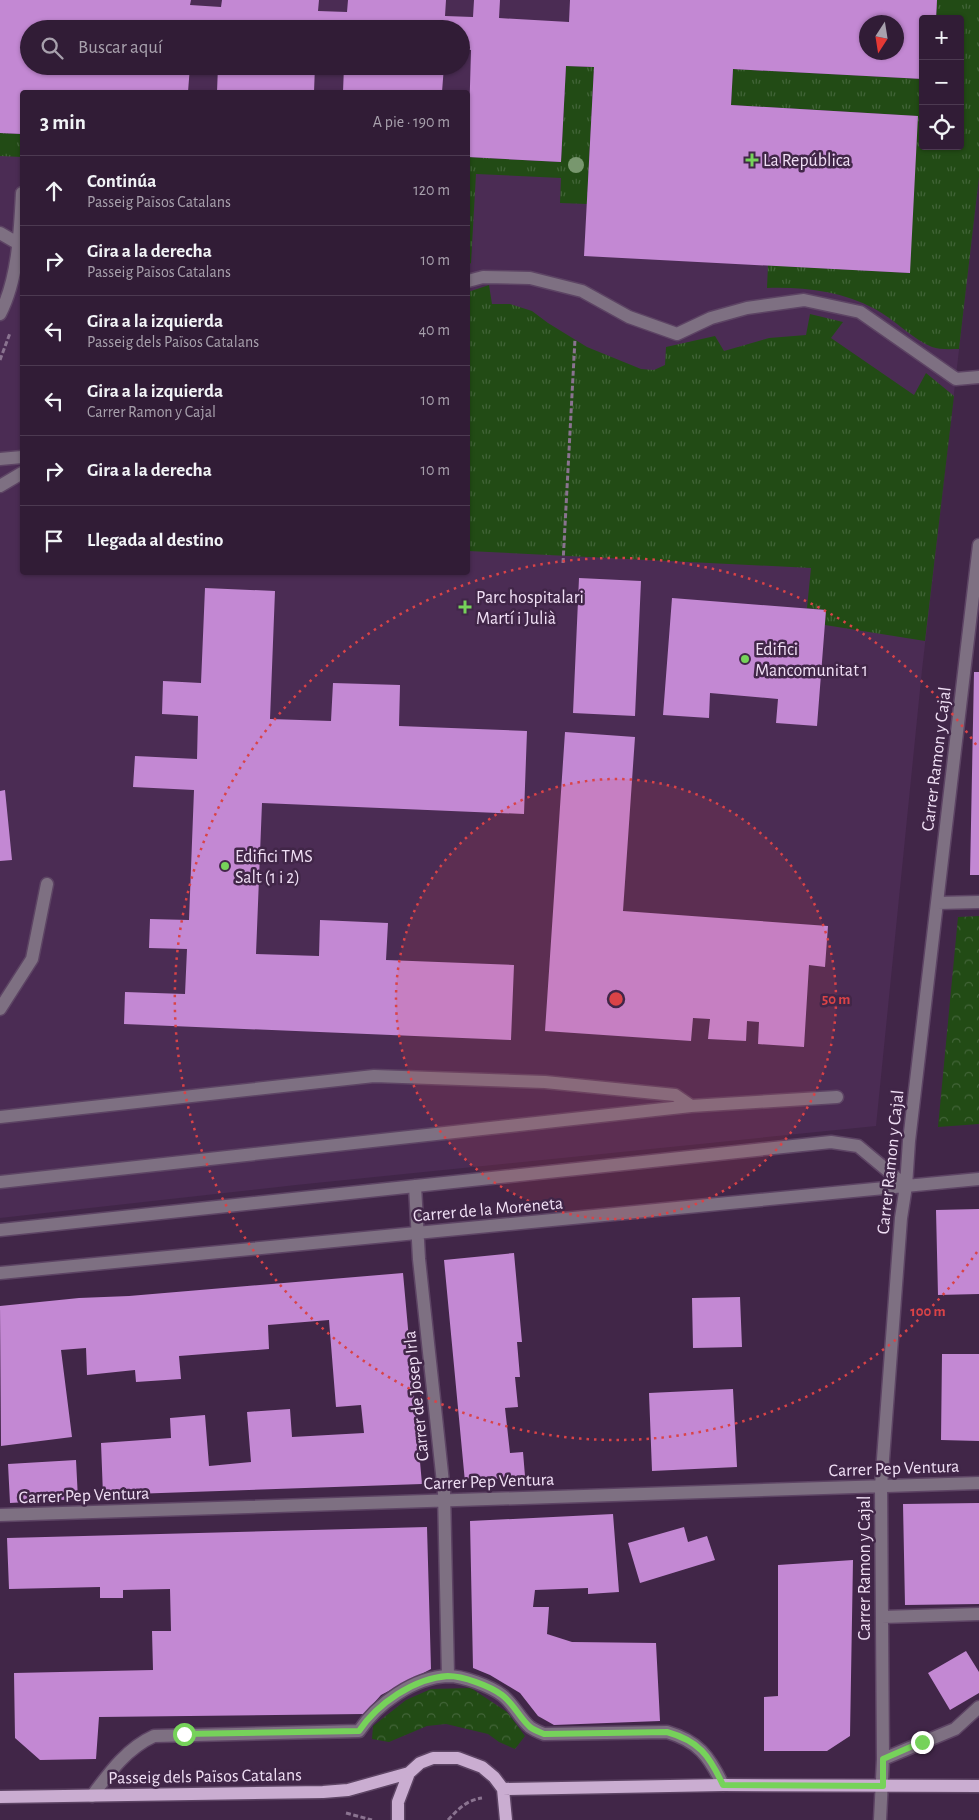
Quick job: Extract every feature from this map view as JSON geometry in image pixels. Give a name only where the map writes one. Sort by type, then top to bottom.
[{"type":"main road","name":"Passeig dels Països Catalans","points":[[0,1797],[324,1792],[348,1790],[408,1773],[420,1763],[433,1758],[458,1758],[482,1768],[494,1777],[503,1789]]},
{"type":"main road","points":[[398,1820],[398,1802],[408,1773]]},
{"type":"main road","points":[[506,1820],[503,1789],[723,1785],[979,1786]]},
{"type":"street","points":[[0,314],[7,301],[19,244],[20,227]]},
{"type":"street","points":[[0,233],[19,244]]},
{"type":"street","points":[[470,281],[483,277],[530,278],[582,291],[629,317],[678,334],[711,318],[747,308],[804,300],[860,312],[956,379],[979,377]]},
{"type":"street","points":[[0,459],[20,457]]},
{"type":"street","points":[[0,486],[20,474]]},
{"type":"street","name":"Carrer Ramon y Cajal","points":[[880,1820],[883,1786],[881,1486],[901,1218],[979,545]]},
{"type":"street","points":[[0,1010],[32,959],[47,884]]},
{"type":"street","points":[[936,903],[979,902]]},
{"type":"street","points":[[0,1117],[374,1076],[545,1082],[675,1095],[691,1106]]},
{"type":"street","points":[[0,1182],[691,1106],[837,1097]]},
{"type":"street","points":[[0,1230],[831,1142],[858,1146],[906,1186]]},
{"type":"street","name":"Carrer de la Moreneta","points":[[0,1273],[979,1179]]},
{"type":"street","name":"Carrer de Josep Irla","points":[[415,1186],[419,1259],[445,1496],[448,1676]]},
{"type":"street","name":"Carrer Pep Ventura","points":[[0,1515],[445,1496],[979,1483]]},
{"type":"street","points":[[882,1617],[979,1614]]},
{"type":"street","points":[[92,1796],[112,1770],[131,1751],[141,1742],[154,1736],[359,1731],[381,1706],[400,1693],[423,1681],[448,1676],[472,1681],[502,1695],[531,1728],[544,1734],[667,1732],[682,1736],[696,1745],[713,1764],[723,1785]]},
{"type":"street","points":[[883,1759],[955,1729],[979,1706]]},
{"type":"path","points":[[0,360],[12,328]]},
{"type":"path","points":[[563,563],[575,339]]},
{"type":"shaded area","name":"Parc hospitalari Martí i Julià","points":[[0,0],[979,0],[979,177],[922,670],[876,1126],[296,1185],[0,1218]]},
{"type":"green space","points":[[937,0],[979,0],[979,177],[959,349],[932,347],[917,339],[882,313],[849,298],[809,289],[767,288],[768,265],[909,273],[917,116],[731,105],[733,69],[919,79],[919,150],[964,150],[964,15],[936,15]]},
{"type":"green space","points":[[566,66],[594,67],[587,204],[560,203],[561,178],[476,174],[470,264],[470,157],[561,162]]},
{"type":"green space","points":[[0,133],[20,134],[20,157],[0,156]]},
{"type":"green space","points":[[489,285],[492,304],[510,304],[532,311],[587,347],[641,369],[654,370],[665,365],[666,347],[715,336],[724,351],[769,338],[806,335],[810,314],[843,322],[831,338],[914,395],[926,373],[954,396],[925,641],[825,625],[826,610],[807,608],[811,568],[470,551],[470,291]]},
{"type":"green space","points":[[979,916],[979,1124],[938,1127],[958,917]]},
{"type":"green space","points":[[471,1688],[507,1712],[525,1736],[515,1749],[499,1742],[488,1734],[446,1724],[427,1726],[389,1742],[372,1739],[373,1726],[406,1700],[431,1689]]},
{"type":"building","name":"La República","points":[[0,0],[191,0],[190,5],[221,7],[222,0],[319,0],[318,11],[347,12],[348,0],[446,0],[445,16],[473,17],[474,0],[500,0],[499,18],[569,22],[570,0],[937,0],[936,15],[919,15],[919,79],[733,69],[731,105],[918,116],[910,273],[584,256],[594,67],[566,66],[561,162],[470,157],[470,20],[20,20],[20,75],[189,75],[188,90],[20,90],[20,134],[0,133]]},
{"type":"building","points":[[218,75],[315,75],[314,90],[217,90]]},
{"type":"building","points":[[344,75],[443,75],[442,90],[343,90]]},
{"type":"building","points":[[579,578],[641,581],[635,716],[573,713]]},
{"type":"building","name":"Edifici TMS Salt (1 i 2)","points":[[205,588],[275,591],[270,719],[331,721],[333,683],[400,685],[399,726],[527,731],[524,814],[262,803],[256,954],[319,956],[320,920],[388,923],[386,960],[514,965],[511,1040],[124,1024],[125,992],[185,994],[187,949],[149,948],[150,919],[189,920],[194,790],[133,787],[135,756],[197,759],[198,716],[162,714],[163,681],[201,683]]},
{"type":"building","name":"Edifici Mancomunitat 1","points":[[672,598],[826,610],[817,726],[776,723],[778,699],[710,693],[709,718],[663,715]]},
{"type":"building","points":[[974,672],[979,672],[979,875],[970,875]]},
{"type":"building","points":[[565,732],[635,737],[623,911],[828,926],[825,967],[809,965],[804,1047],[758,1044],[759,1022],[747,1021],[746,1041],[708,1039],[710,1019],[693,1018],[691,1041],[545,1031]]},
{"type":"building","points":[[5,790],[12,860],[0,861],[0,791]]},
{"type":"building","points":[[979,1209],[979,1294],[938,1295],[936,1210]]},
{"type":"building","points":[[514,1253],[522,1342],[517,1342],[520,1377],[515,1377],[518,1407],[505,1408],[510,1453],[523,1452],[525,1476],[465,1482],[444,1260]]},
{"type":"building","points":[[403,1273],[422,1484],[103,1495],[101,1443],[171,1438],[170,1418],[205,1415],[209,1466],[251,1462],[247,1412],[290,1409],[292,1437],[364,1433],[361,1405],[336,1407],[329,1320],[268,1325],[269,1349],[179,1356],[181,1379],[136,1382],[135,1370],[87,1375],[86,1348],[61,1350],[72,1437],[1,1446],[0,1306],[79,1298],[129,1296]]},
{"type":"building","points":[[740,1297],[742,1347],[693,1348],[692,1298]]},
{"type":"building","points":[[942,1354],[979,1354],[979,1441],[941,1440]]},
{"type":"building","points":[[733,1389],[737,1467],[652,1471],[649,1393]]},
{"type":"building","points":[[76,1460],[78,1499],[10,1503],[8,1464]]},
{"type":"building","points":[[979,1503],[979,1604],[905,1605],[903,1504]]},
{"type":"building","points":[[613,1514],[619,1592],[588,1594],[588,1588],[535,1590],[533,1607],[549,1607],[547,1634],[572,1642],[656,1643],[660,1721],[554,1725],[538,1716],[520,1693],[490,1675],[473,1668],[470,1521]]},
{"type":"building","points":[[427,1527],[431,1669],[381,1695],[364,1714],[99,1717],[96,1759],[40,1760],[15,1738],[14,1673],[153,1670],[152,1631],[171,1631],[170,1589],[123,1590],[123,1598],[100,1598],[100,1587],[9,1589],[7,1538]]},
{"type":"building","points":[[684,1527],[688,1542],[707,1536],[715,1560],[640,1583],[628,1543]]},
{"type":"building","points":[[853,1560],[850,1736],[827,1751],[764,1751],[764,1697],[778,1696],[778,1565]]},
{"type":"building","points":[[966,1651],[979,1672],[979,1693],[950,1710],[928,1673]]},
{"type":"place","name":"La República","points":[[752,160]]},
{"type":"place","name":"Parc hospitalari Martí i Julià","points":[[465,607]]},
{"type":"place","name":"Edifici Mancomunitat 1","points":[[745,659]]},
{"type":"place","name":"Edifici TMS Salt (1 i 2)","points":[[225,866]]},
{"type":"route","points":[[184,1734],[359,1731],[381,1706],[400,1693],[423,1681],[448,1676],[472,1681],[502,1695],[531,1728],[544,1734],[667,1732],[682,1736],[696,1745],[713,1764],[723,1785],[883,1786],[883,1759],[922,1742]]}]
